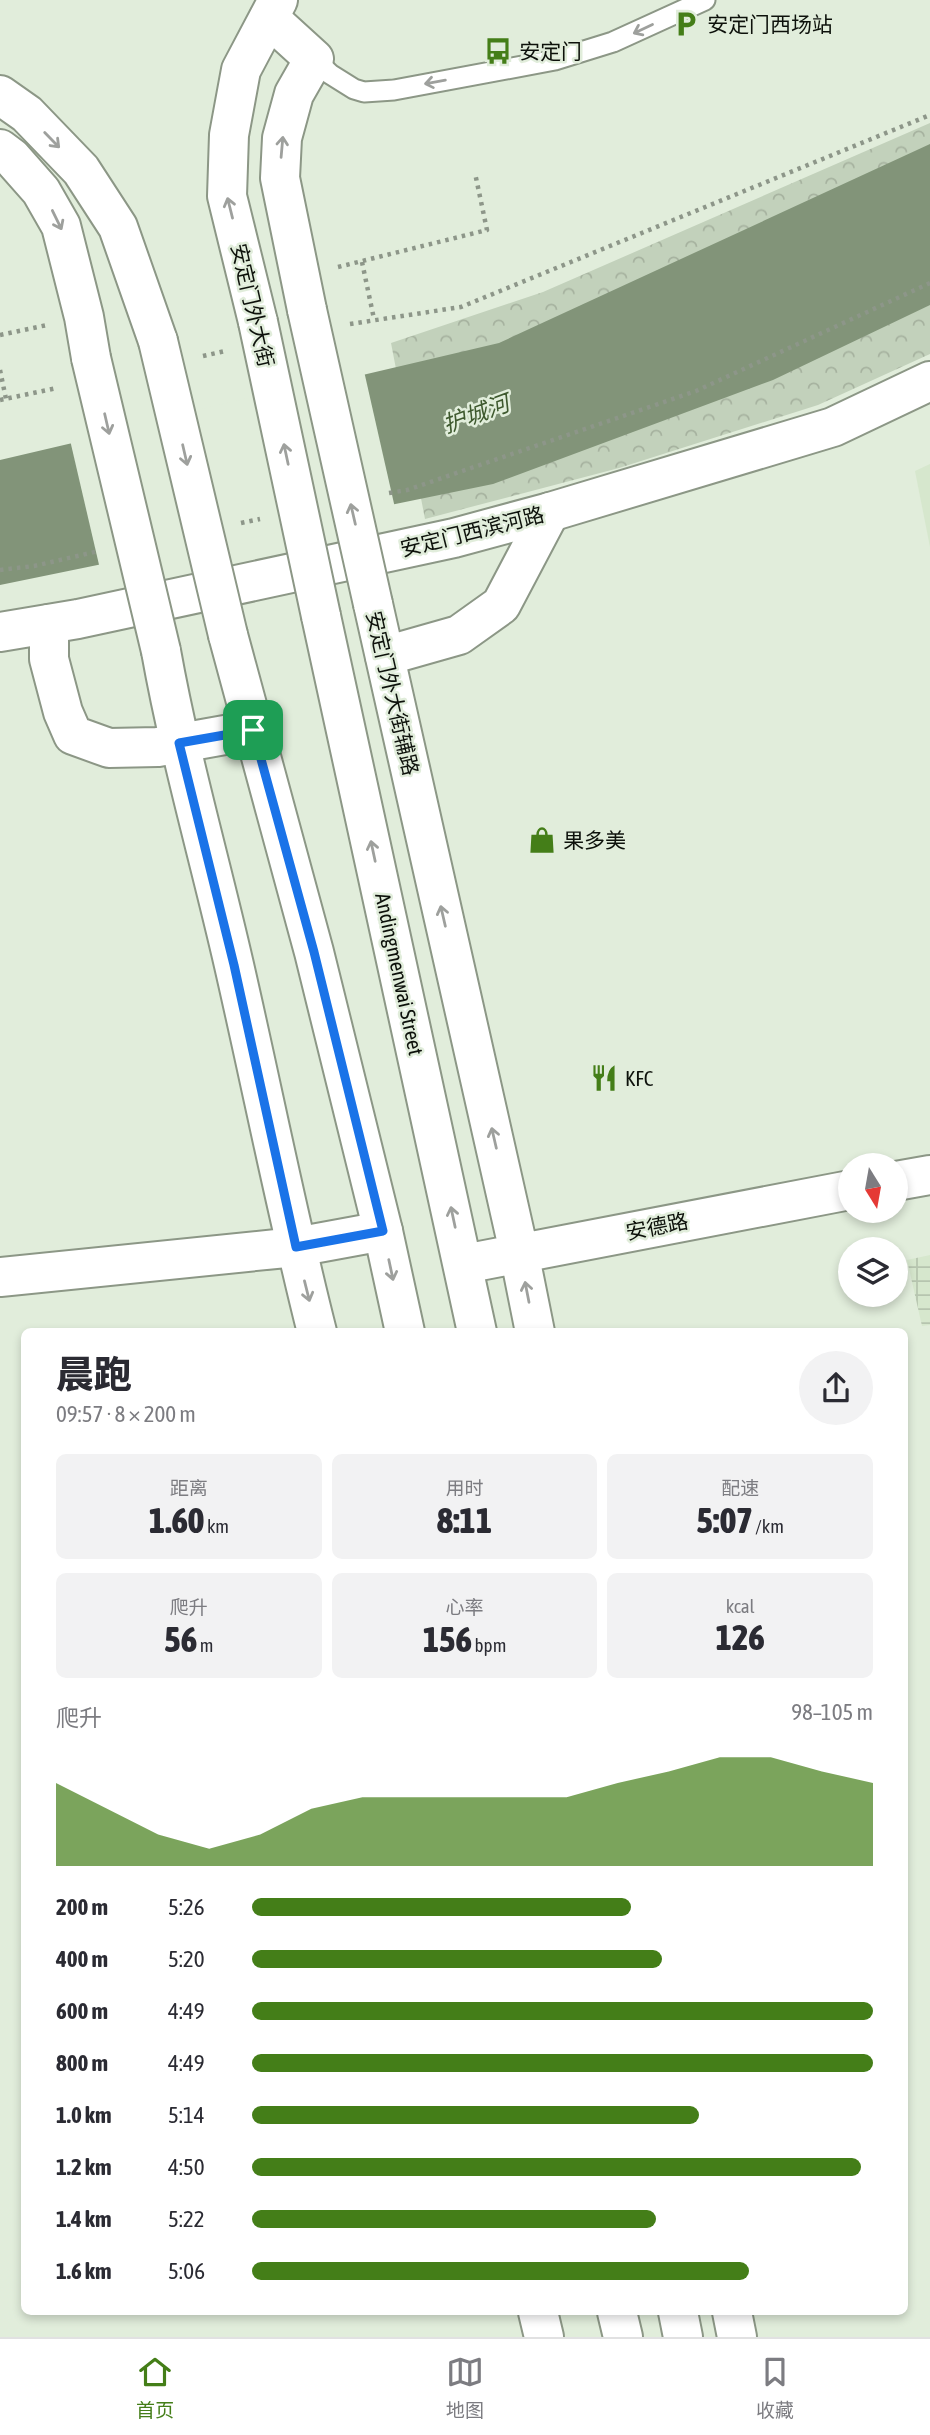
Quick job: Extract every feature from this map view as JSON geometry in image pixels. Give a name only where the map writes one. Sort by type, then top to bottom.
[{"type":"street","points":[[279,6],[314,59]]},
{"type":"street","name":"安定门外大街","points":[[279,6],[241,70],[229,135],[227,196],[248,335],[321,616]]},
{"type":"street","name":"安定门外大街辅路","points":[[314,59],[294,94],[282,138],[279,178],[535,1328]]},
{"type":"street","points":[[0,95],[27,114],[81,170],[111,215],[118,227],[158,341],[228,635],[314,952],[404,1328]]},
{"type":"street","points":[[0,149],[12,158],[41,191],[61,226],[316,1328]]},
{"type":"street","name":"安定门西滨河路","points":[[0,632],[454,538],[833,428],[930,381]]},
{"type":"street","points":[[385,656],[459,635],[501,605],[550,512]]},
{"type":"street","name":"Andingmenwai Street","points":[[321,616],[476,1328]]},
{"type":"street","points":[[48,624],[49,659],[63,712],[73,735],[109,748],[158,747],[253,730]]},
{"type":"street","points":[[908,1179],[930,1175]]},
{"type":"street","name":"安德路","points":[[464,1264],[838,1192]]},
{"type":"street","points":[[0,1277],[296,1247],[383,1231]]},
{"type":"street","points":[[539,2315],[544,2337]]},
{"type":"street","points":[[618,2315],[622,2337]]},
{"type":"street","points":[[679,2315],[683,2337]]},
{"type":"street","points":[[733,2315],[737,2337]]},
{"type":"lane","points":[[314,59],[330,74],[354,89],[364,92],[394,90],[555,60],[613,42],[705,0]]},
{"type":"path","points":[[347,325],[461,307],[930,114]]},
{"type":"path","points":[[336,267],[486,230],[475,173]]},
{"type":"path","points":[[362,262],[374,319]]},
{"type":"path","points":[[407,490],[696,391],[930,283]]},
{"type":"path","points":[[0,335],[84,317]]},
{"type":"path","points":[[197,358],[248,335]]},
{"type":"path","points":[[0,370],[3,399],[61,387]]},
{"type":"path","points":[[0,570],[82,554]]},
{"type":"shaded area","points":[[930,464],[930,547],[915,471]]},
{"type":"shaded area","points":[[930,1255],[930,1325],[922,1326],[908,1260]]},
{"type":"green space","points":[[930,123],[930,354],[818,405],[619,468],[425,519],[391,343],[543,292]]},
{"type":"water","name":"护城河","points":[[930,144],[930,305],[773,380],[493,484],[0,585],[0,460],[499,343]]},
{"type":"pier","points":[[364,371],[395,508],[100,569],[70,440]]},
{"type":"place","name":"安定门西场站","points":[[686,24]]},
{"type":"place","name":"安定门","points":[[498,51]]},
{"type":"place","name":"果多美","points":[[542,840]]},
{"type":"place","name":"KFC","points":[[604,1078]]},
{"type":"route","points":[[253,730],[314,952],[383,1231],[296,1247],[234,965],[179,743],[253,730]]}]
